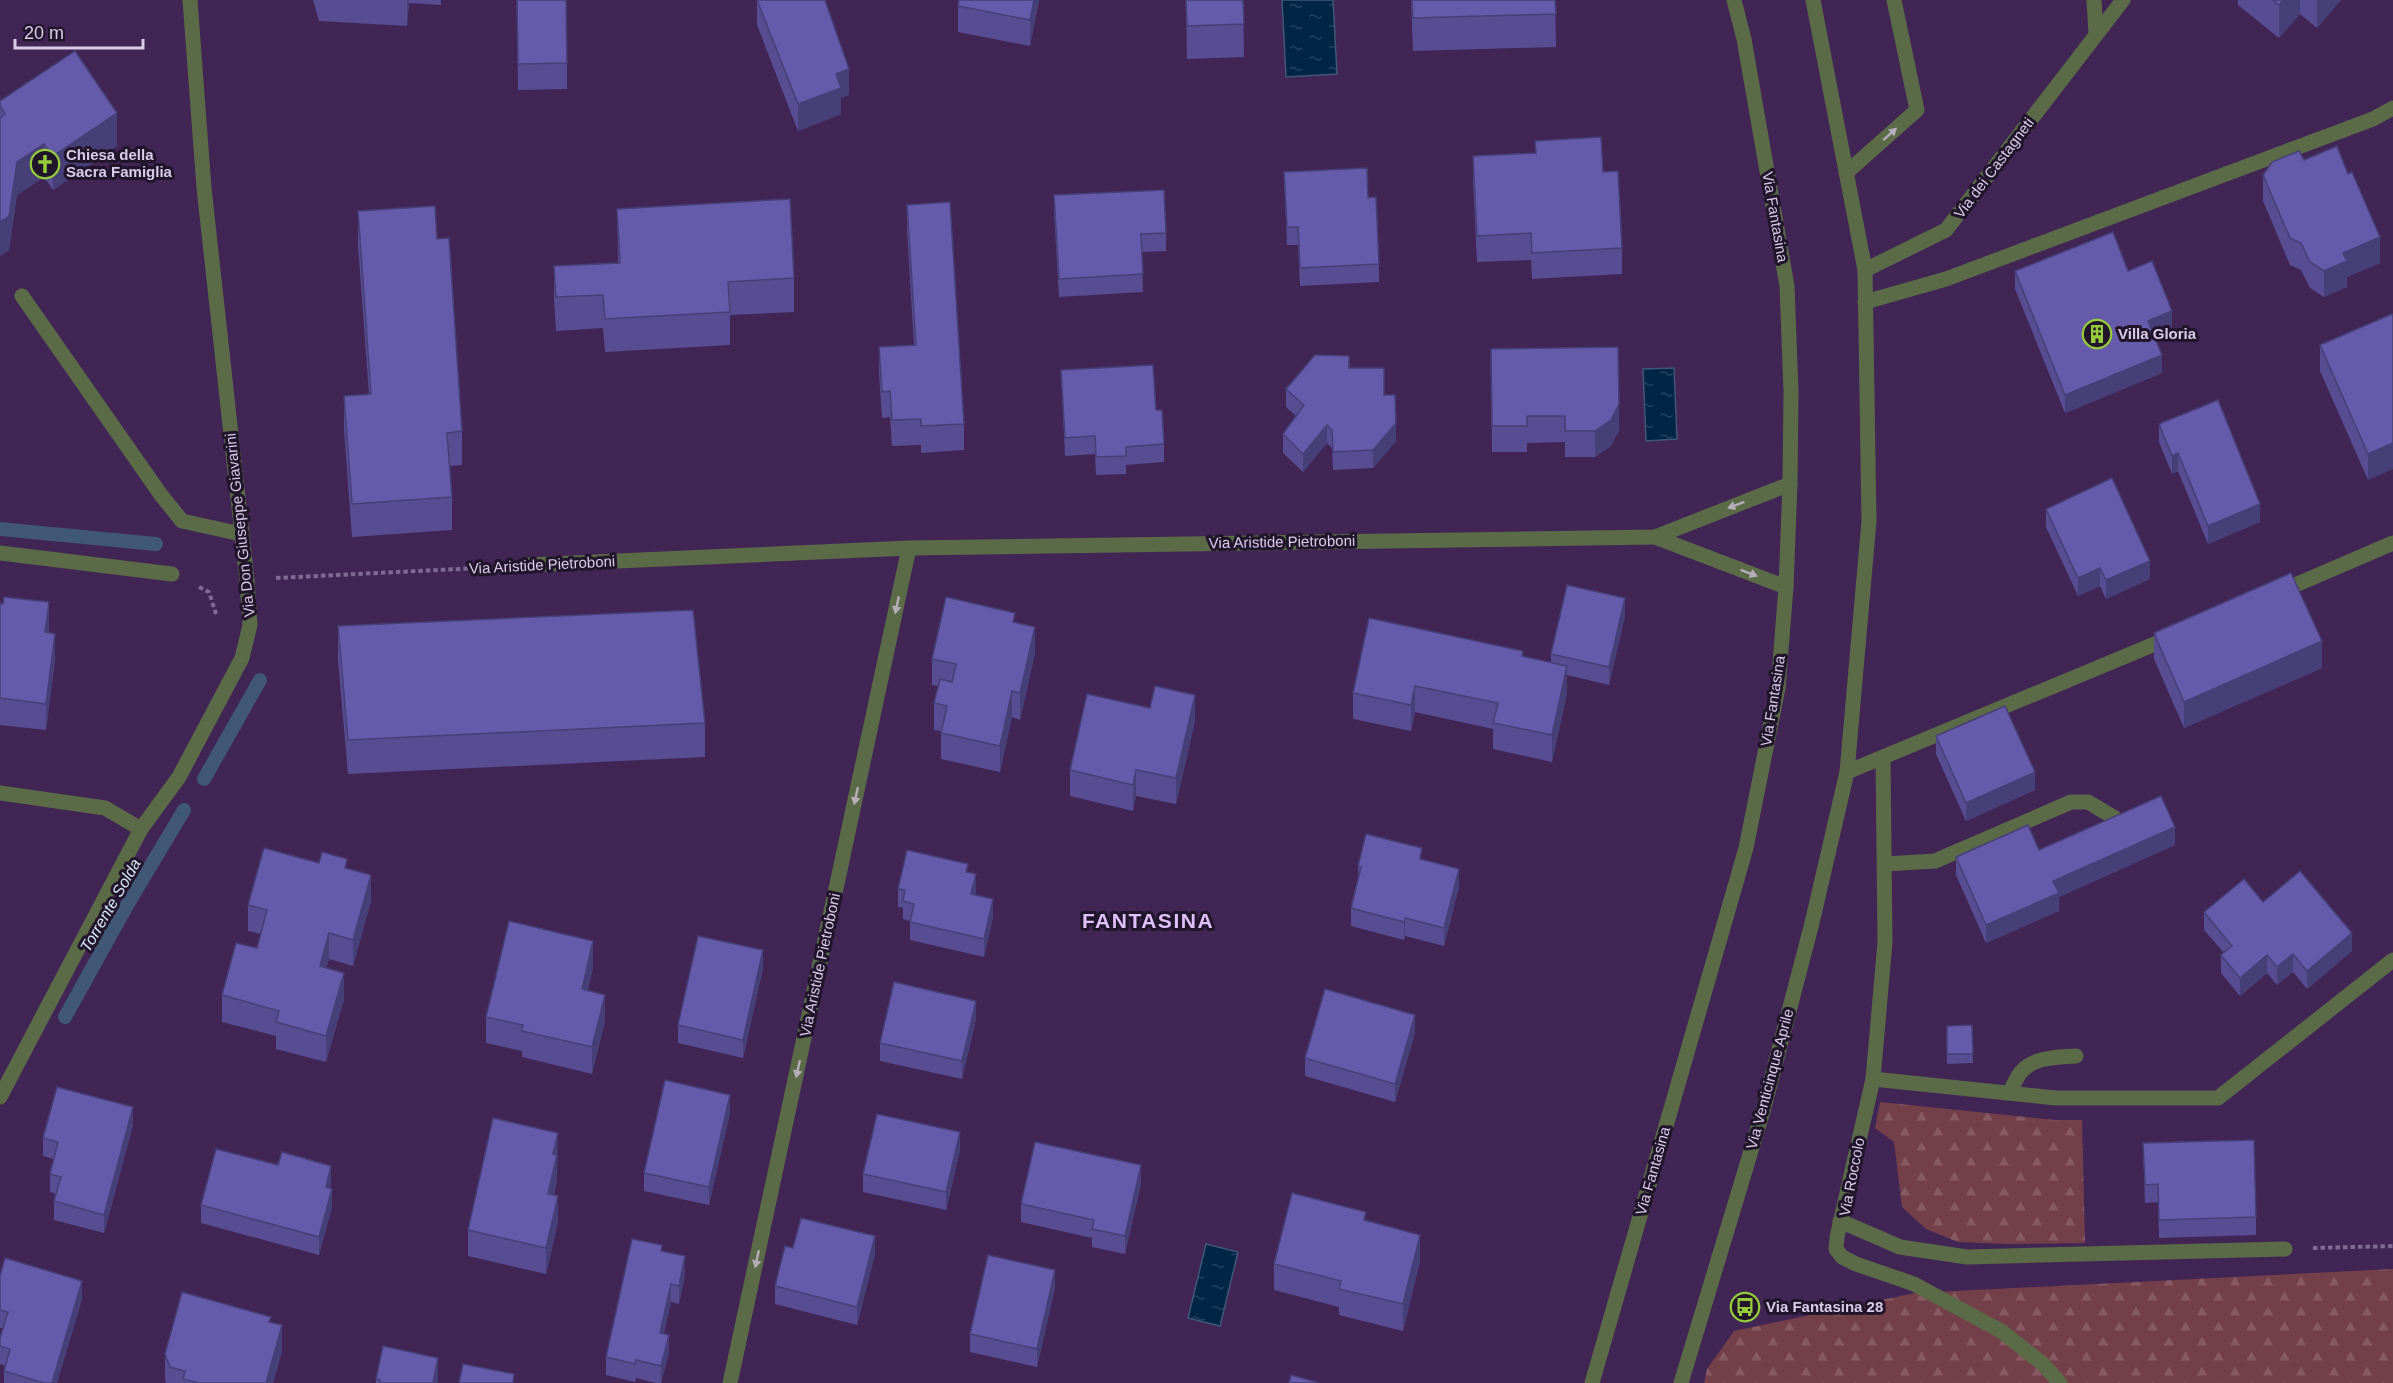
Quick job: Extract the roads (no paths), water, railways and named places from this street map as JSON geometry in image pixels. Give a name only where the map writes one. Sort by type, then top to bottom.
[{"type":"street","name":"Via Don Giuseppe Giavarini","points":[[0,1096],[141,829],[179,777],[242,658],[250,625],[204,188],[190,0]]},
{"type":"street","name":"Via Fantasina","points":[[1592,1383],[1746,848],[1778,688],[1786,587],[1790,484],[1791,391],[1787,286],[1744,39],[1734,0]]},
{"type":"street","points":[[1813,0],[1865,270],[1869,521],[1847,772],[2187,630]]},
{"type":"street","points":[[1846,173],[1917,110],[1894,0]]},
{"type":"street","points":[[2094,0],[2096,34]]},
{"type":"street","name":"Via dei Castagneti","points":[[1865,270],[1946,230],[2123,0]]},
{"type":"street","points":[[1865,302],[1946,279],[2373,118],[2393,108]]},
{"type":"street","points":[[22,296],[154,485],[182,521],[241,534]]},
{"type":"street","name":"Via Aristide Pietroboni","points":[[527,565],[909,548],[1655,537],[1790,484]]},
{"type":"street","name":"Via Aristide Pietroboni","points":[[1655,537],[1786,587]]},
{"type":"street","points":[[2263,598],[2393,543]]},
{"type":"street","name":"Via Aristide Pietroboni","points":[[730,1383],[909,548]]},
{"type":"street","points":[[0,553],[172,574]]},
{"type":"street","name":"Via Roccolo","points":[[1883,758],[1885,942],[1873,1078],[1840,1221],[1900,1247],[1967,1257],[2285,1249]]},
{"type":"street","name":"Via Venticinque Aprile","points":[[1681,1383],[1763,1111],[1812,923],[1847,772]]},
{"type":"street","points":[[0,792],[105,808],[141,829]]},
{"type":"street","points":[[1885,864],[1935,861],[2072,802],[2088,802],[2115,818]]},
{"type":"street","points":[[1873,1078],[2056,1098],[2218,1098],[2393,960]]},
{"type":"street","points":[[2009,1094],[2021,1071],[2033,1064],[2051,1058],[2076,1056]]},
{"type":"street","points":[[1840,1221],[1836,1249],[1842,1257],[1914,1284],[2001,1331],[2043,1364],[2060,1383]]},
{"type":"water","points":[[1282,0],[1333,0],[1337,74],[1286,77]]},
{"type":"water","points":[[1674,368],[1677,439],[1646,441],[1643,369]]},
{"type":"water","points":[[1206,1244],[1238,1252],[1220,1326],[1188,1318]]},
{"type":"waterway","name":"Torrente Solda","points":[[0,529],[156,544]]},
{"type":"waterway","name":"Torrente Solda","points":[[204,779],[260,680]]},
{"type":"waterway","name":"Torrente Solda","points":[[65,1017],[126,907],[184,810]]},
{"type":"place","name":"Chiesa della Sacra Famiglia","points":[[45,164]]},
{"type":"place","name":"Villa Gloria","points":[[2097,334]]},
{"type":"place","name":"Via Fantasina 28","points":[[1745,1307]]},
{"type":"district","name":"FANTASINA","points":[[1148,921]]}]
